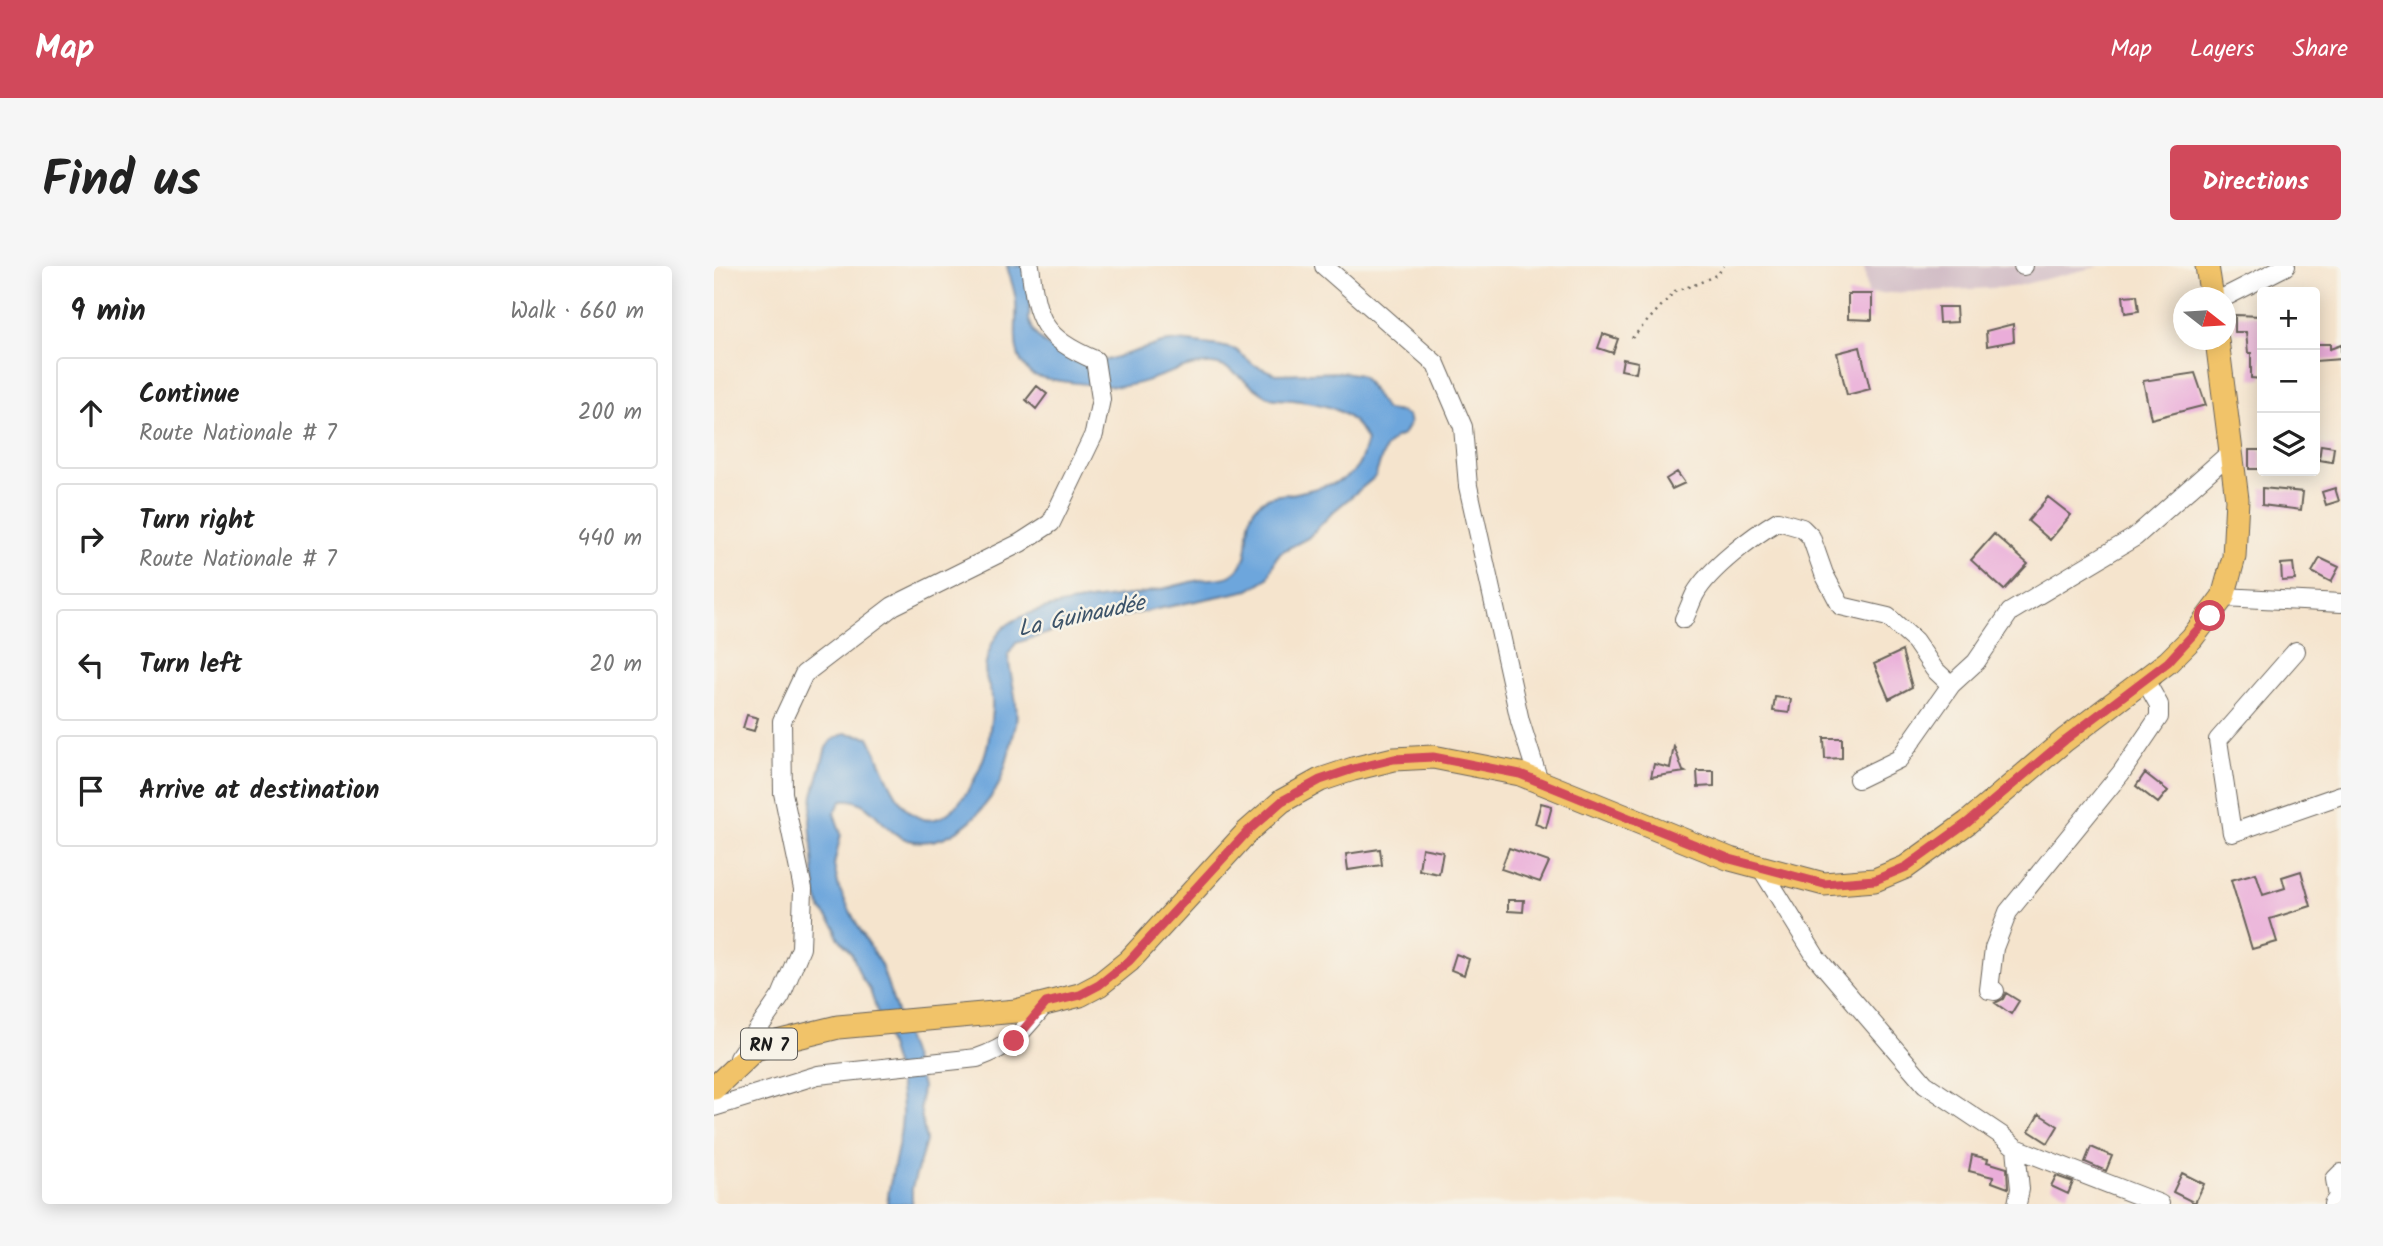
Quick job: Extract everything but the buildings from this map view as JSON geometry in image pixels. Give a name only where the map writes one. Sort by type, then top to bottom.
[{"type":"main road","points":[[2207,266],[2210,287]]},
{"type":"main road","name":"RN 7","points":[[718,1084],[755,1049],[838,1027],[1016,1011],[1080,995],[1099,985],[1129,961],[1248,831],[1282,801],[1320,780],[1394,759],[1433,757],[1520,774],[1730,859],[1824,884],[1875,880],[1906,867],[1967,823],[2065,740],[2168,662],[2192,638],[2223,597],[2234,557],[2237,499],[2218,350]]},
{"type":"street","points":[[718,1084],[781,996],[801,948],[803,889],[783,793],[782,721],[804,674],[893,606],[1020,543],[1051,523],[1094,435],[1101,399],[1094,360],[1067,348],[1047,330],[1037,311],[1030,266]]},
{"type":"street","points":[[1324,266],[1436,364],[1462,427],[1468,486],[1520,721],[1539,781]]},
{"type":"street","points":[[2236,291],[2286,266]]},
{"type":"street","points":[[1858,779],[1899,758],[1951,685],[1976,662],[2010,612],[2135,537],[2231,452]]},
{"type":"street","points":[[1684,619],[1696,592],[1710,576],[1753,536],[1778,521],[1802,528],[1811,537],[1824,574],[1841,606],[1888,617],[1915,641],[1934,669],[1951,685]]},
{"type":"street","points":[[2223,597],[2341,603]]},
{"type":"street","points":[[2295,651],[2218,740],[2232,833],[2341,795]]},
{"type":"street","points":[[1995,991],[1989,990],[1994,948],[2008,912],[2121,773],[2159,718],[2159,705],[2145,680]]},
{"type":"street","points":[[1761,867],[1816,957],[1925,1084],[2001,1135],[2016,1149],[2161,1204]]},
{"type":"street","points":[[714,1107],[818,1075],[977,1059],[1014,1041],[1046,1003]]},
{"type":"street","points":[[2016,1149],[2020,1189],[2017,1204]]},
{"type":"street","points":[[2333,1204],[2338,1197],[2335,1179],[2341,1173]]},
{"type":"path","points":[[1632,338],[1675,290],[1698,284],[1718,274],[1724,266]]},
{"type":"shaded area","points":[[1864,266],[2100,266],[2012,287],[1868,294]]},
{"type":"water","name":"La Guinaudée","points":[[1007,266],[1025,266],[1030,293],[1029,320],[1035,334],[1046,345],[1074,361],[1107,360],[1162,343],[1179,341],[1220,346],[1236,350],[1254,365],[1276,374],[1344,372],[1359,375],[1386,410],[1401,412],[1408,416],[1410,423],[1403,435],[1395,438],[1385,448],[1375,477],[1334,511],[1308,538],[1281,552],[1268,578],[1249,590],[1061,629],[1016,643],[1008,655],[1017,716],[1006,765],[991,798],[961,828],[936,840],[908,840],[891,830],[862,804],[842,800],[834,813],[841,834],[834,865],[839,888],[881,965],[922,1086],[920,1108],[926,1141],[912,1188],[912,1204],[887,1204],[901,1124],[899,1081],[870,990],[861,977],[852,954],[837,936],[836,928],[821,909],[816,894],[810,821],[813,795],[826,748],[831,741],[845,733],[869,737],[891,786],[909,812],[923,819],[935,819],[947,813],[968,791],[987,748],[992,703],[985,668],[989,651],[1000,631],[1023,616],[1054,606],[1146,593],[1231,575],[1240,567],[1245,557],[1249,523],[1258,504],[1273,496],[1321,487],[1346,477],[1358,466],[1367,441],[1354,422],[1336,410],[1327,406],[1271,398],[1220,365],[1189,367],[1124,386],[1060,381],[1036,376],[1023,366],[1019,358],[1016,302]]},
{"type":"route","points":[[1014,1041],[1046,1003],[1080,995],[1099,985],[1129,961],[1248,831],[1282,801],[1320,780],[1394,759],[1433,757],[1520,774],[1730,859],[1824,884],[1875,880],[1906,867],[1967,823],[2065,740],[2168,662],[2210,616]]}]
